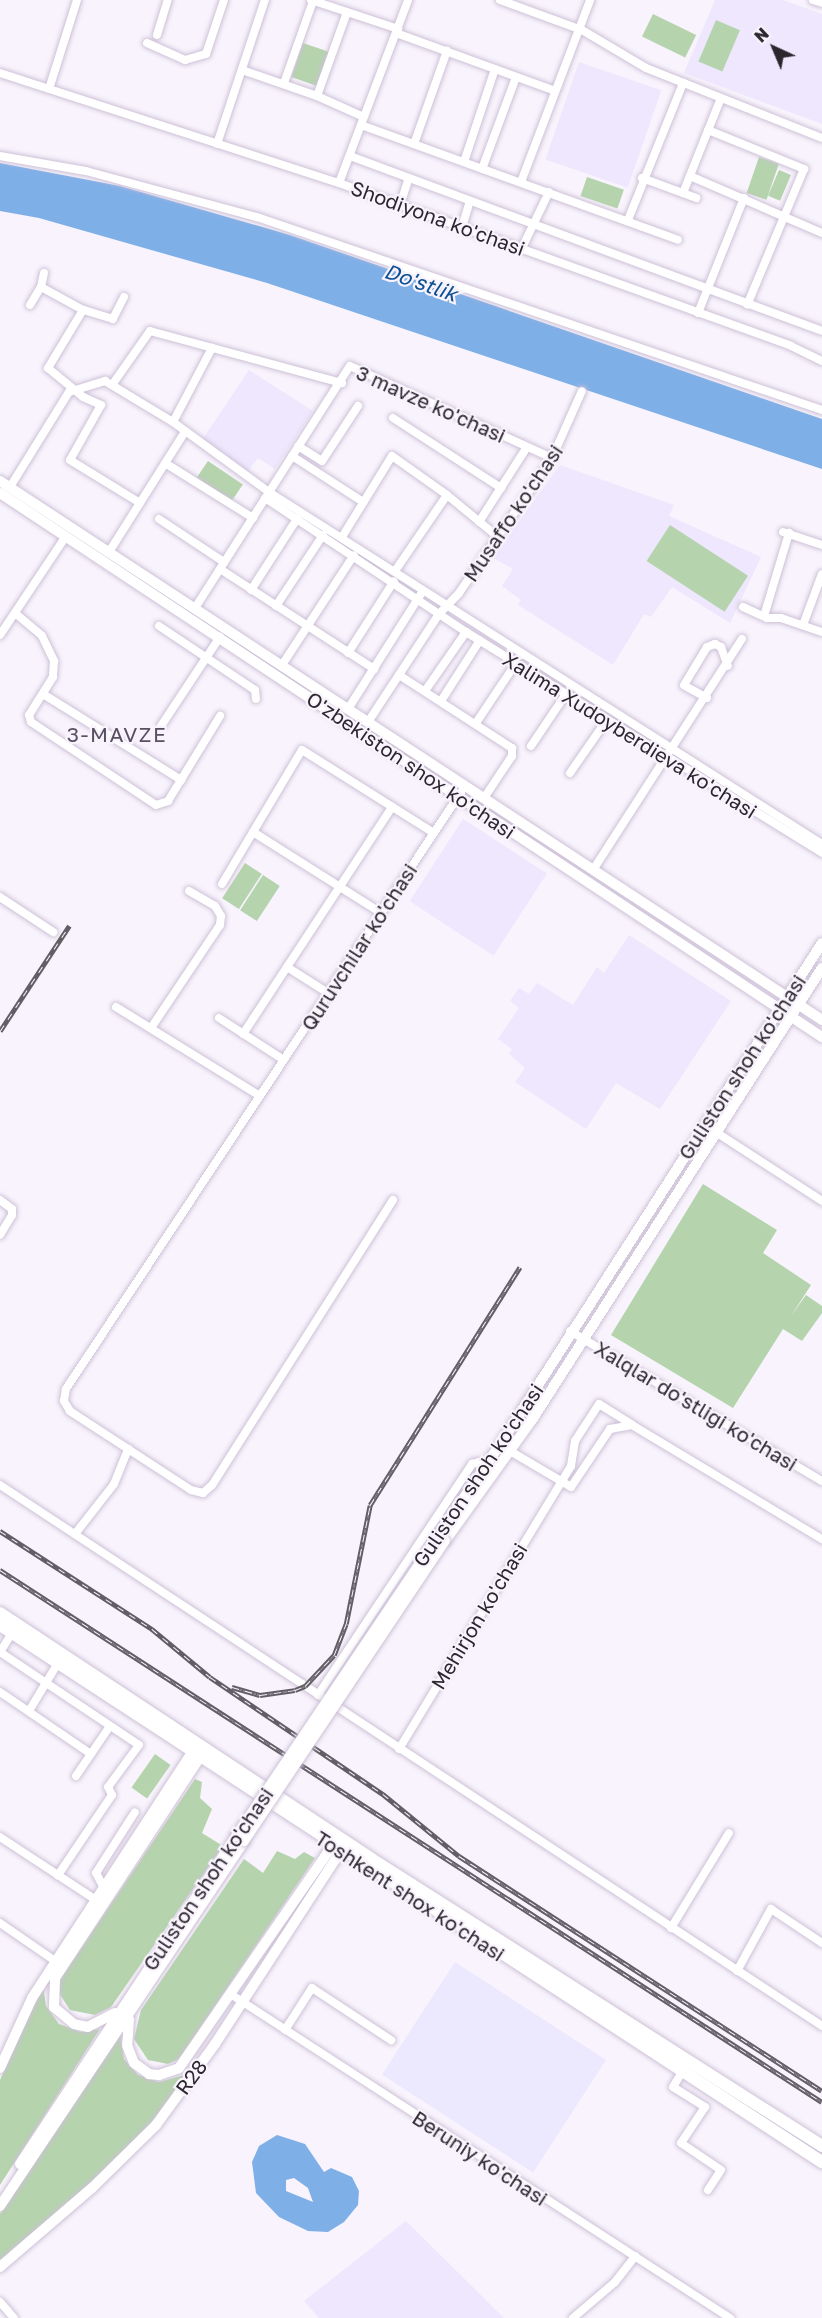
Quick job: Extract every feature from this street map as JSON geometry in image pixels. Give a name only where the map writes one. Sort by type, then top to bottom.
[{"type":"highway","name":"Toshkent shox ko'chasi","points":[[0,1612],[47,1649],[199,1751],[484,1937],[682,2073],[822,2162]]},
{"type":"highway","name":"Toshkent shox ko'chasi","points":[[0,1625],[47,1649],[58,1663],[199,1751],[337,1848],[822,2146]]},
{"type":"main road","name":"O'zbekiston shox ko'chasi","points":[[3,487],[66,536],[822,1037]]},
{"type":"main road","name":"O'zbekiston shox ko'chasi","points":[[3,487],[109,552],[820,1019]]},
{"type":"main road","name":"Guliston shoh ko'chasi","points":[[0,2206],[240,1838],[442,1538],[570,1331],[822,943]]},
{"type":"main road","name":"Guliston shoh ko'chasi","points":[[442,1538],[510,1451],[822,968]]},
{"type":"main road","points":[[759,996],[767,985]]},
{"type":"main road","points":[[810,1029],[820,1019]]},
{"type":"main road","points":[[0,2068],[3,2052],[55,1961],[129,1849],[199,1751]]},
{"type":"main road","name":"Guliston shoh ko'chasi","points":[[130,2005],[101,2023],[88,2027],[74,2024],[54,2007],[52,1987],[199,1751]]},
{"type":"main road","name":"R28","points":[[0,2267],[92,2188],[156,2125],[337,1848]]},
{"type":"main road","name":"Guliston shoh ko'chasi","points":[[130,2005],[126,2032],[130,2056],[142,2070],[159,2075],[180,2068],[188,2061],[237,1998]]},
{"type":"main road","name":"Guliston shoh ko'chasi","points":[[0,2194],[130,2005]]},
{"type":"street","points":[[49,89],[77,0]]},
{"type":"street","points":[[157,35],[168,0]]},
{"type":"street","points":[[147,43],[185,60],[206,54],[224,0]]},
{"type":"street","points":[[217,144],[265,0]]},
{"type":"street","points":[[284,83],[312,0],[555,91]]},
{"type":"street","points":[[339,183],[408,0]]},
{"type":"street","points":[[500,0],[579,29],[645,68],[822,138]]},
{"type":"street","points":[[521,182],[590,0]]},
{"type":"street","points":[[813,0],[822,3]]},
{"type":"street","points":[[317,96],[347,12]]},
{"type":"street","points":[[414,144],[447,51]]},
{"type":"street","points":[[464,162],[495,69]]},
{"type":"street","points":[[242,70],[317,96],[363,121],[414,144],[678,240]]},
{"type":"street","name":"Shodiyona ko'chasi","points":[[0,73],[339,183],[522,248],[822,361]]},
{"type":"street","points":[[482,169],[516,77]]},
{"type":"street","points":[[628,220],[642,178],[683,83]]},
{"type":"street","points":[[683,193],[721,98]]},
{"type":"street","points":[[708,130],[804,169],[747,306]]},
{"type":"street","points":[[0,156],[86,171],[257,218],[822,410]]},
{"type":"street","points":[[350,156],[747,306],[822,331]]},
{"type":"street","points":[[690,176],[786,215],[822,233]]},
{"type":"street","points":[[400,205],[409,178]]},
{"type":"street","points":[[642,178],[696,198]]},
{"type":"street","points":[[522,248],[549,192]]},
{"type":"street","points":[[698,313],[744,198]]},
{"type":"street","points":[[462,227],[470,201]]},
{"type":"street","points":[[30,305],[41,288],[44,273]]},
{"type":"street","points":[[41,288],[83,310],[113,319],[124,297]]},
{"type":"street","points":[[83,310],[48,366],[74,389],[101,405],[101,411],[70,460],[140,503]]},
{"type":"street","name":"3 mavze ko'chasi","points":[[112,384],[148,331],[342,383]]},
{"type":"street","points":[[173,422],[212,348]]},
{"type":"street","name":"3 mavze ko'chasi","points":[[195,608],[298,446],[342,383],[350,366],[552,458]]},
{"type":"street","points":[[3,487],[74,389],[100,380],[112,384],[173,422],[267,495]]},
{"type":"street","name":"Musaffo ko'chasi","points":[[368,722],[439,614],[459,593],[552,458],[572,419],[582,392]]},
{"type":"street","points":[[298,446],[322,461],[358,406]]},
{"type":"street","name":"3 mavze ko'chasi","points":[[393,418],[501,488]]},
{"type":"street","points":[[109,552],[185,432]]},
{"type":"street","name":"3 mavze ko'chasi","points":[[479,522],[527,447]]},
{"type":"street","points":[[292,456],[363,502]]},
{"type":"street","points":[[342,537],[392,456],[447,495],[498,537]]},
{"type":"street","points":[[165,463],[253,518]]},
{"type":"street","name":"Xalima Xudoyberdieva ko'chasi","points":[[267,495],[297,519],[419,597],[466,632],[821,854]]},
{"type":"street","name":"Xalima Xudoyberdieva ko'chasi","points":[[267,495],[342,537],[447,603],[822,844]]},
{"type":"street","points":[[395,571],[447,495]]},
{"type":"street","points":[[159,519],[251,590],[374,669]]},
{"type":"street","points":[[251,590],[297,519]]},
{"type":"street","points":[[764,616],[786,532],[822,545]]},
{"type":"street","points":[[276,606],[322,535]]},
{"type":"street","points":[[0,635],[66,536]]},
{"type":"street","points":[[282,665],[354,555]]},
{"type":"street","points":[[803,625],[822,574]]},
{"type":"street","points":[[348,652],[394,581]]},
{"type":"street","points":[[348,709],[424,589]]},
{"type":"street","points":[[743,607],[764,616],[822,632]]},
{"type":"street","points":[[15,612],[42,636],[53,655],[53,677],[29,715],[35,726],[147,800],[165,804],[220,716]]},
{"type":"street","points":[[159,626],[255,690],[256,699]]},
{"type":"street","points":[[425,691],[466,632]]},
{"type":"street","points":[[161,726],[220,638]]},
{"type":"street","points":[[593,870],[665,757],[707,699],[742,639]]},
{"type":"street","points":[[441,700],[480,640]]},
{"type":"street","points":[[707,699],[691,692],[684,683],[707,647],[715,644],[721,647],[728,666]]},
{"type":"street","points":[[476,723],[516,663]]},
{"type":"street","points":[[399,675],[476,723],[513,750],[484,798]]},
{"type":"street","points":[[43,694],[181,780]]},
{"type":"street","points":[[531,746],[566,694]]},
{"type":"street","points":[[570,773],[606,721]]},
{"type":"street","points":[[222,884],[302,750],[434,833]]},
{"type":"street","name":"Quruvchilar ko'chasi","points":[[393,1200],[212,1485],[203,1493],[191,1490],[70,1411],[64,1401],[66,1389],[465,786]]},
{"type":"street","points":[[243,1034],[392,807]]},
{"type":"street","points":[[253,832],[381,913]]},
{"type":"street","points":[[150,1028],[220,925],[221,916],[214,906],[189,891]]},
{"type":"street","points":[[0,897],[53,932]]},
{"type":"street","points":[[287,967],[328,993]]},
{"type":"street","points":[[116,1007],[260,1096]]},
{"type":"street","points":[[219,1018],[284,1060]]},
{"type":"street","points":[[705,1125],[822,1201]]},
{"type":"street","points":[[0,1200],[12,1209],[12,1215],[0,1235]]},
{"type":"street","name":"Xalqlar do'stligi ko'chasi","points":[[570,1331],[822,1481]]},
{"type":"street","name":"Mehirjon ko'chasi","points":[[399,1749],[571,1466],[575,1442],[599,1404],[632,1425]]},
{"type":"street","points":[[510,1451],[559,1483],[571,1487],[610,1429],[632,1425],[822,1539]]},
{"type":"street","points":[[75,1534],[114,1484],[128,1449]]},
{"type":"street","points":[[318,1695],[472,1464],[479,1462],[482,1471]]},
{"type":"street","points":[[0,1485],[822,2026]]},
{"type":"street","points":[[12,1633],[0,1652],[139,1745],[108,1787],[112,1795],[58,1875]]},
{"type":"street","points":[[29,1711],[58,1663]]},
{"type":"street","points":[[0,1692],[91,1754]]},
{"type":"street","points":[[76,1776],[110,1726]]},
{"type":"street","points":[[104,1888],[96,1873],[135,1812]]},
{"type":"street","points":[[671,1928],[729,1833]]},
{"type":"street","points":[[0,1837],[96,1900]]},
{"type":"street","points":[[116,1843],[129,1849]]},
{"type":"street","points":[[737,1971],[771,1909],[822,1943]]},
{"type":"street","points":[[0,1923],[55,1961]]},
{"type":"street","points":[[285,2030],[312,1988],[391,2040]]},
{"type":"street","name":"Beruniy ko'chasi","points":[[237,1998],[730,2318]]},
{"type":"street","points":[[682,2073],[673,2087],[705,2107],[681,2143],[721,2170],[708,2190]]},
{"type":"street","points":[[573,2318],[615,2282],[634,2256]]},
{"type":"street","points":[[0,2301],[14,2318]]},
{"type":"shaded area","points":[[715,0],[783,0],[822,14],[822,124],[684,73]]},
{"type":"shaded area","points":[[579,62],[661,90],[628,188],[545,159]]},
{"type":"shaded area","points":[[249,370],[313,411],[275,469],[258,458],[248,471],[202,440]]},
{"type":"shaded area","points":[[560,465],[674,505],[669,516],[761,557],[730,623],[672,587],[651,617],[644,614],[613,665],[518,605],[521,600],[502,586],[513,569],[493,558]]},
{"type":"shaded area","points":[[463,819],[547,873],[493,956],[410,901]]},
{"type":"shaded area","points":[[629,935],[731,1001],[660,1109],[616,1083],[586,1129],[515,1082],[525,1068],[509,1054],[512,1049],[498,1039],[519,1008],[510,1001],[519,988],[529,994],[537,983],[573,1005],[597,967],[604,973]]},
{"type":"shaded area","points":[[455,1962],[606,2060],[533,2172],[382,2074]]},
{"type":"shaded area","points":[[406,2221],[504,2318],[319,2318],[304,2301]]},
{"type":"green space","points":[[653,14],[696,35],[685,58],[642,36]]},
{"type":"green space","points":[[716,20],[740,30],[722,72],[698,61]]},
{"type":"green space","points":[[303,43],[329,52],[318,86],[291,77]]},
{"type":"green space","points":[[759,157],[779,164],[766,200],[747,193]]},
{"type":"green space","points":[[779,170],[791,175],[780,201],[768,196]]},
{"type":"green space","points":[[587,177],[624,190],[617,209],[580,196]]},
{"type":"green space","points":[[208,461],[243,484],[232,501],[197,478]]},
{"type":"green space","points":[[670,525],[748,576],[725,612],[647,561]]},
{"type":"green space","points":[[245,863],[262,874],[239,909],[222,898]]},
{"type":"green space","points":[[263,875],[280,886],[257,921],[240,910]]},
{"type":"green space","points":[[703,1184],[777,1230],[763,1253],[811,1285],[791,1316],[806,1295],[822,1306],[822,1313],[802,1341],[783,1329],[733,1408],[611,1335]]},
{"type":"green space","points":[[155,1754],[171,1765],[147,1798],[131,1788]]},
{"type":"green space","points":[[195,1779],[202,1782],[200,1798],[212,1809],[202,1833],[223,1846],[111,2007],[95,2015],[70,2010],[59,1993],[60,1980]]},
{"type":"green space","points":[[277,1851],[295,1859],[304,1852],[315,1858],[179,2059],[168,2064],[148,2060],[134,2039],[141,2010],[244,1859],[263,1873]]},
{"type":"green space","points":[[43,1986],[46,2006],[59,2024],[81,2032],[100,2029],[0,2185],[0,2080]]},
{"type":"green space","points":[[120,2033],[124,2059],[138,2075],[159,2082],[187,2074],[151,2125],[87,2186],[0,2260],[0,2214]]},
{"type":"water","name":"Do'stlik","points":[[0,163],[120,186],[290,235],[822,419],[822,469],[267,283],[39,218],[0,211]]},
{"type":"water","points":[[277,2135],[305,2144],[324,2172],[331,2168],[352,2177],[359,2191],[358,2205],[344,2222],[328,2232],[308,2231],[279,2217],[256,2193],[252,2162],[259,2146]],"holes":[[[294,2178],[308,2188],[313,2202],[286,2191],[286,2180]]]},
{"type":"railway","points":[[0,1031],[69,926]]},
{"type":"railway","points":[[232,1687],[260,1695],[295,1690],[305,1686],[334,1655],[346,1624],[370,1505],[520,1267]]},
{"type":"railway","points":[[0,1531],[152,1629],[210,1677],[383,1794],[459,1856],[822,2091]]},
{"type":"railway","points":[[0,1570],[822,2102]]},
{"type":"district","name":"3-MAVZE","points":[[117,734]]}]
